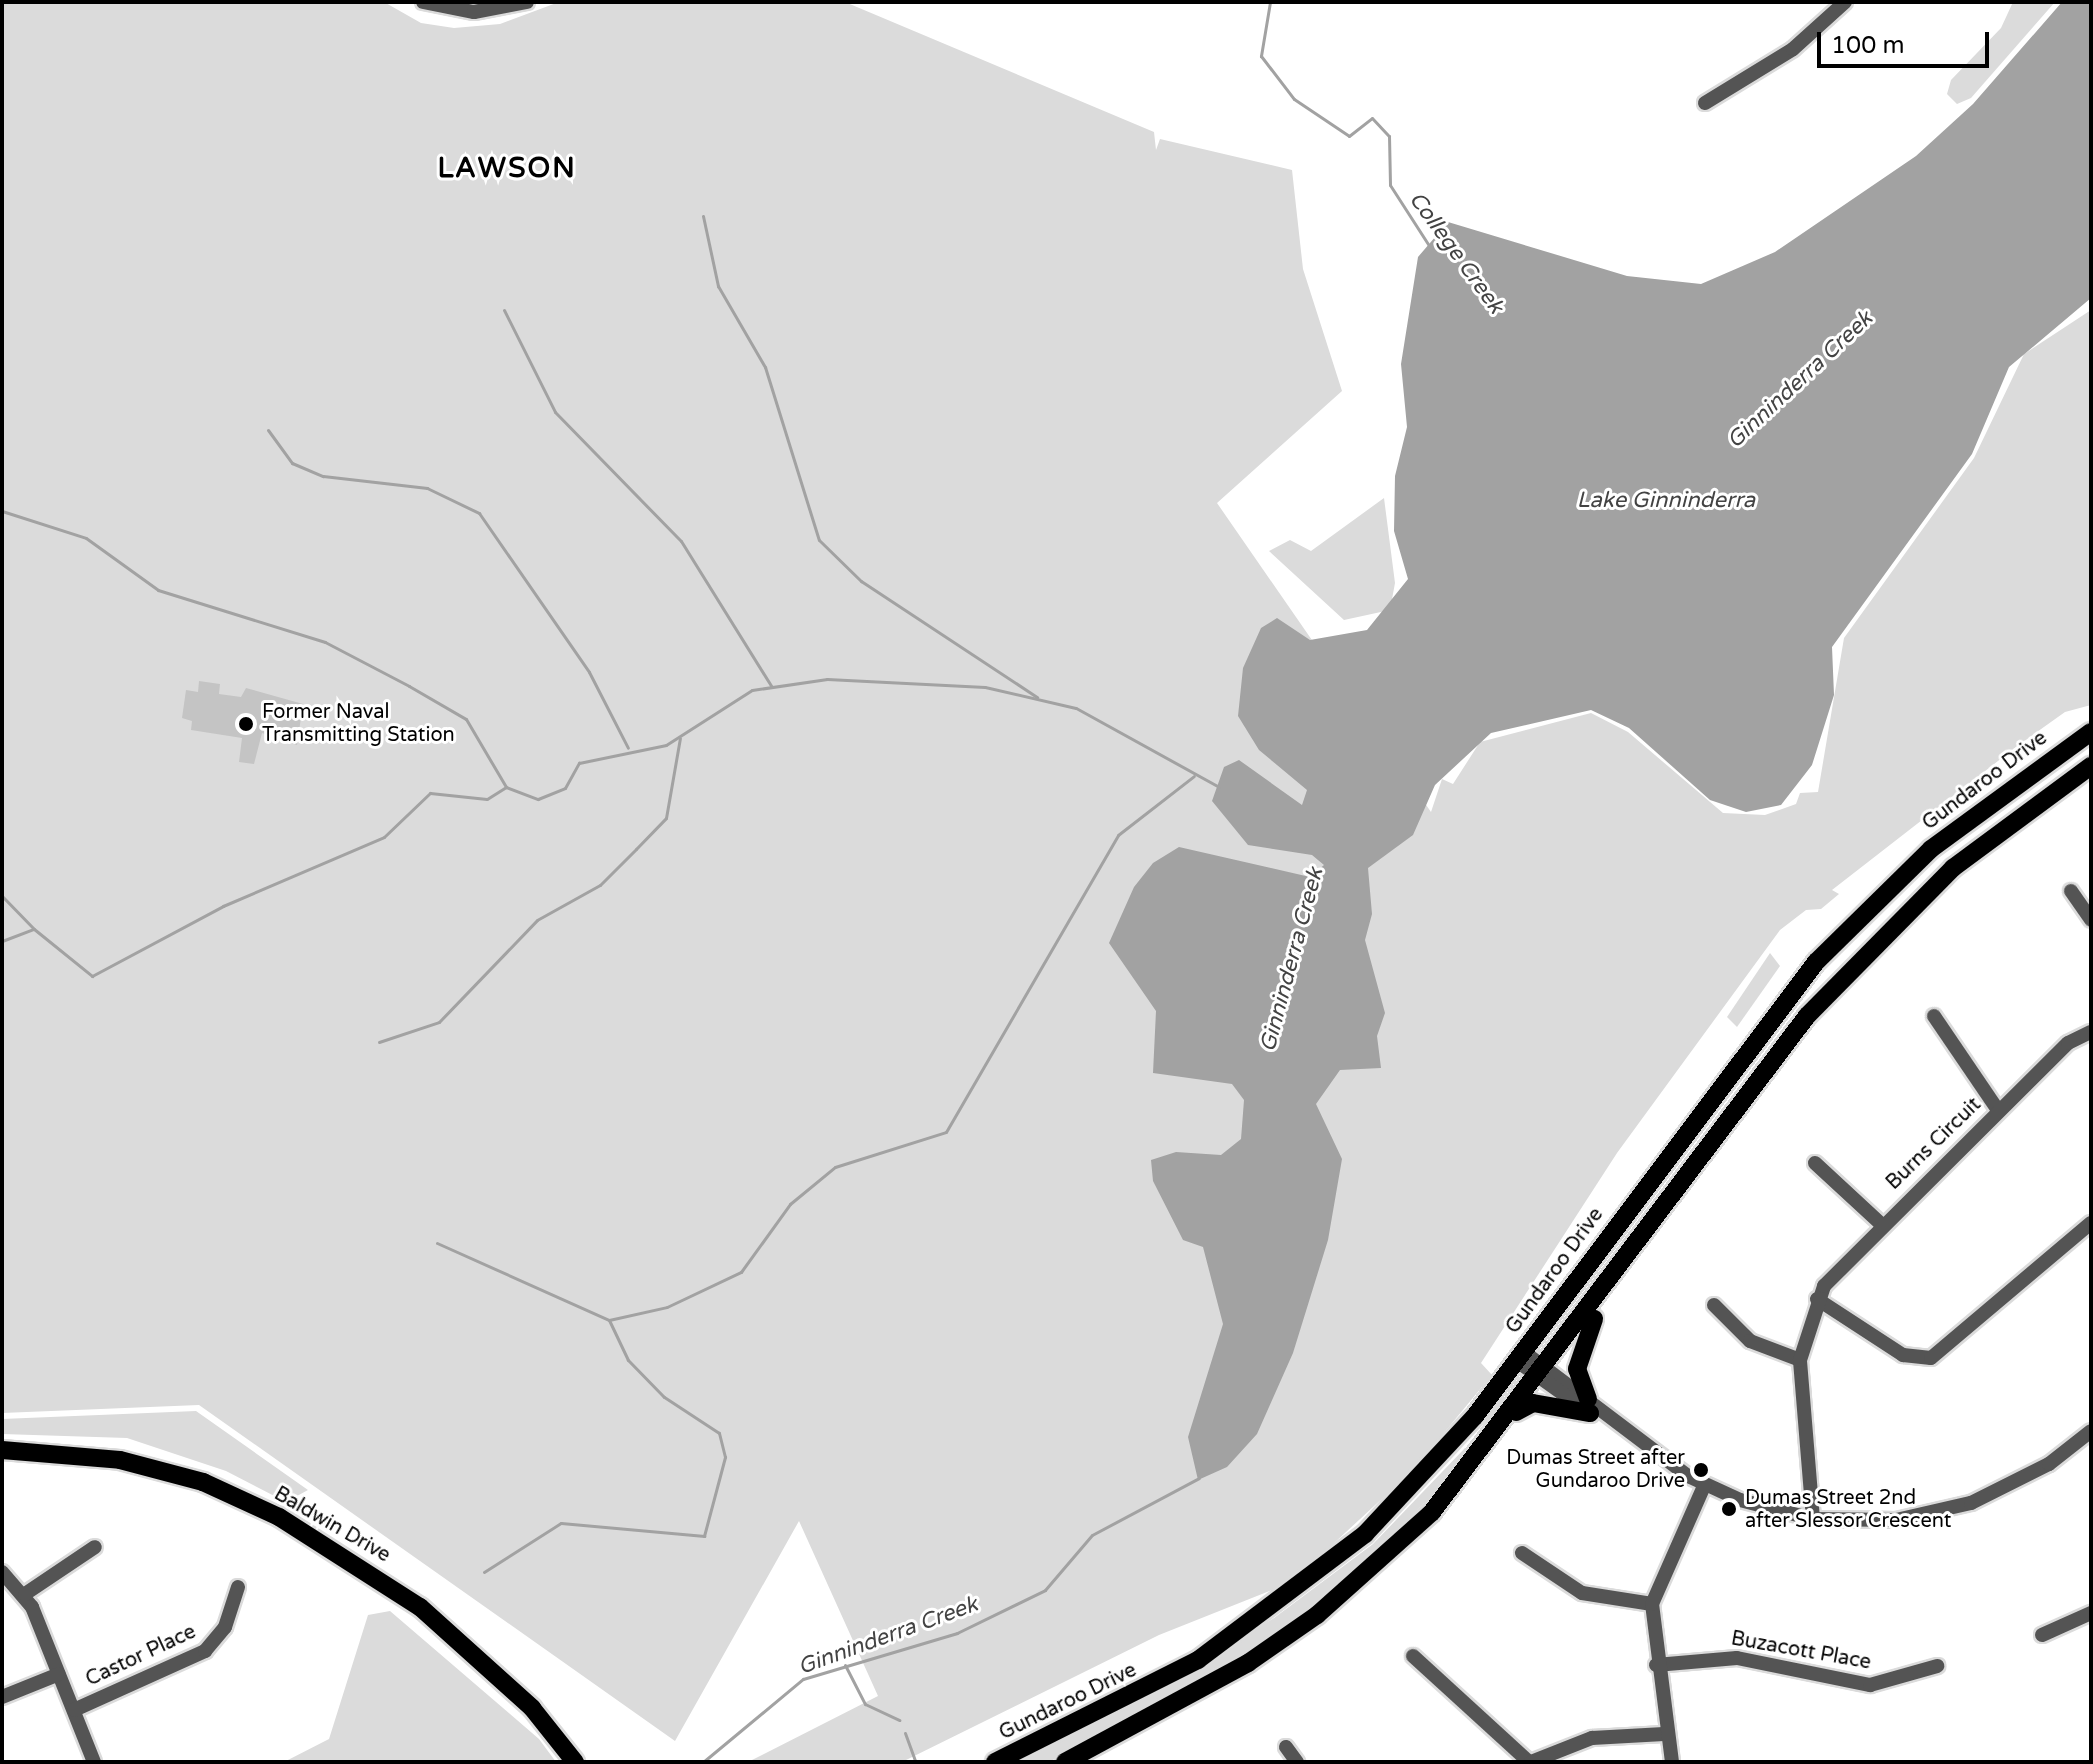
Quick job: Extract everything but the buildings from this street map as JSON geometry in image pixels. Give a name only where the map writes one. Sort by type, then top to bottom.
[{"type":"main road","name":"Gundaroo Drive","points":[[995,1762],[1161,1681],[1309,1583],[1410,1489],[1520,1356],[1816,962],[1931,849],[2091,732]]},
{"type":"main road","points":[[1065,1762],[1189,1700],[1317,1615],[1432,1512],[1512,1415],[1799,1026],[1887,929],[2010,822],[2091,766]]},
{"type":"main road","points":[[1512,1415],[1533,1403],[1589,1406],[1577,1369],[1608,1287]]},
{"type":"main road","name":"Baldwin Drive","points":[[2,1450],[120,1460],[203,1482],[279,1517],[420,1607],[532,1708],[575,1762]]},
{"type":"street","points":[[423,2],[474,12],[527,2]]},
{"type":"street","points":[[1705,103],[1793,49],[1845,2]]},
{"type":"street","points":[[2071,891],[2091,920]]},
{"type":"street","points":[[1934,1016],[1998,1110]]},
{"type":"street","name":"Burns Circuit","points":[[1813,1519],[1800,1360],[1817,1299],[1881,1224],[2068,1043],[2091,1032]]},
{"type":"street","points":[[1815,1163],[1881,1224]]},
{"type":"street","points":[[1817,1299],[1903,1355],[1931,1358],[2091,1223]]},
{"type":"street","points":[[1714,1305],[1750,1341],[1800,1360]]},
{"type":"street","points":[[1520,1356],[1705,1484],[1813,1519],[1933,1513],[1971,1503],[2049,1464],[2091,1431]]},
{"type":"street","points":[[1672,1762],[1664,1734],[1652,1604],[1705,1484]]},
{"type":"street","points":[[25,1594],[95,1547]]},
{"type":"street","points":[[1522,1553],[1582,1593],[1652,1604]]},
{"type":"street","points":[[2,1572],[25,1594],[94,1762]]},
{"type":"street","name":"Castor Place","points":[[74,1710],[205,1651],[225,1627],[238,1587]]},
{"type":"street","points":[[2042,1635],[2091,1613]]},
{"type":"street","points":[[1413,1656],[1530,1762],[1592,1738],[1664,1734]]},
{"type":"street","name":"Buzacott Place","points":[[1656,1665],[1737,1658],[1870,1685],[1937,1666]]},
{"type":"street","points":[[2,1697],[59,1674]]},
{"type":"street","points":[[1286,1747],[1297,1762]]},
{"type":"shaded area","points":[[2,2],[384,2],[421,23],[454,28],[500,24],[559,2],[845,2],[1154,132],[1156,150],[1160,139],[1292,170],[1303,269],[1342,391],[1217,503],[1431,812],[1442,779],[1453,784],[1480,742],[1591,713],[1628,732],[1723,813],[1765,815],[1796,804],[1800,793],[1818,792],[1844,638],[1974,458],[2024,354],[2091,310],[2091,705],[2065,712],[2016,747],[1832,890],[1839,894],[1821,909],[1806,910],[1780,930],[1617,1153],[1481,1363],[1492,1375],[1413,1470],[1292,1582],[1159,1635],[902,1762],[748,1762],[878,1696],[799,1521],[675,1741],[199,1405],[2,1413]]},
{"type":"shaded area","points":[[2013,2],[2055,2],[1971,98],[1957,104],[1947,94],[1951,80],[2001,28]]},
{"type":"shaded area","points":[[1384,498],[1395,583],[1390,610],[1344,620],[1269,551],[1290,540],[1311,551]]},
{"type":"shaded area","points":[[1770,953],[1780,966],[1737,1027],[1727,1017]]},
{"type":"shaded area","points":[[196,1411],[308,1490],[286,1502],[226,1471],[127,1438],[2,1434],[2,1419]]},
{"type":"shaded area","points":[[1465,1448],[1474,1453],[1351,1577],[1245,1657],[1049,1762],[1013,1762],[1126,1708],[1274,1618],[1373,1544]]},
{"type":"shaded area","points":[[390,1611],[539,1739],[556,1762],[284,1762],[329,1739],[368,1615]]},
{"type":"water","name":"Lake Ginninderra","points":[[2062,2],[2091,2],[2091,298],[2009,367],[1972,454],[1832,647],[1834,695],[1812,765],[1781,805],[1746,812],[1710,800],[1629,728],[1591,710],[1491,733],[1435,785],[1413,835],[1368,868],[1372,914],[1365,940],[1385,1013],[1377,1036],[1381,1068],[1340,1070],[1316,1104],[1342,1159],[1328,1240],[1293,1353],[1257,1434],[1227,1467],[1198,1480],[1188,1437],[1223,1324],[1203,1247],[1183,1240],[1153,1181],[1151,1160],[1176,1152],[1221,1155],[1241,1139],[1244,1100],[1232,1084],[1153,1073],[1156,1011],[1109,943],[1134,887],[1153,863],[1179,847],[1310,877],[1324,865],[1312,855],[1248,845],[1212,801],[1224,767],[1239,760],[1302,805],[1307,790],[1259,750],[1238,716],[1243,668],[1261,628],[1277,618],[1310,640],[1367,630],[1408,579],[1394,531],[1395,476],[1407,427],[1401,364],[1418,257],[1448,222],[1627,276],[1701,284],[1775,252],[1916,156],[1973,104]]},
{"type":"waterway","name":"College Creek","points":[[1270,2],[1261,56],[1294,99],[1349,136],[1372,118],[1389,136],[1390,185],[1430,247]]},
{"type":"waterway","points":[[703,216],[718,286],[765,367],[819,540],[861,581],[1037,697]]},
{"type":"waterway","points":[[504,310],[555,412],[681,541],[772,687]]},
{"type":"waterway","points":[[268,430],[292,463],[323,476],[427,488],[479,513],[589,672],[628,748]]},
{"type":"waterway","points":[[2,511],[86,538],[158,590],[325,642],[409,686],[466,719],[506,787]]},
{"type":"waterway","points":[[2,941],[34,929],[92,976],[223,906],[384,837],[430,793],[487,799],[506,787],[538,799],[565,788],[579,763],[666,745],[752,690],[827,679],[985,687],[1076,708],[1219,787]]},
{"type":"waterway","points":[[379,1042],[439,1022],[537,920],[600,885],[636,849],[666,818],[680,738]]},
{"type":"waterway","points":[[437,1243],[609,1320],[667,1307],[741,1272],[790,1204],[835,1167],[946,1132],[1118,835],[1194,776]]},
{"type":"waterway","points":[[2,896],[33,928]]},
{"type":"waterway","points":[[484,1572],[561,1523],[704,1536],[725,1457],[719,1433],[664,1397],[628,1360],[609,1320]]},
{"type":"waterway","name":"Ginninderra Creek","points":[[703,1762],[803,1679],[957,1633],[1045,1590],[1092,1535],[1199,1478]]},
{"type":"waterway","points":[[845,1665],[865,1704],[900,1720]]},
{"type":"waterway","points":[[905,1733],[915,1760]]},
{"type":"place","name":"Former Naval Transmitting Station","points":[[246,724]]},
{"type":"place","name":"Dumas Street after Gundaroo Drive","points":[[1701,1470]]},
{"type":"place","name":"Dumas Street 2nd after Slessor Crescent","points":[[1729,1509]]},
{"type":"district","name":"LAWSON","points":[[507,168]]}]
